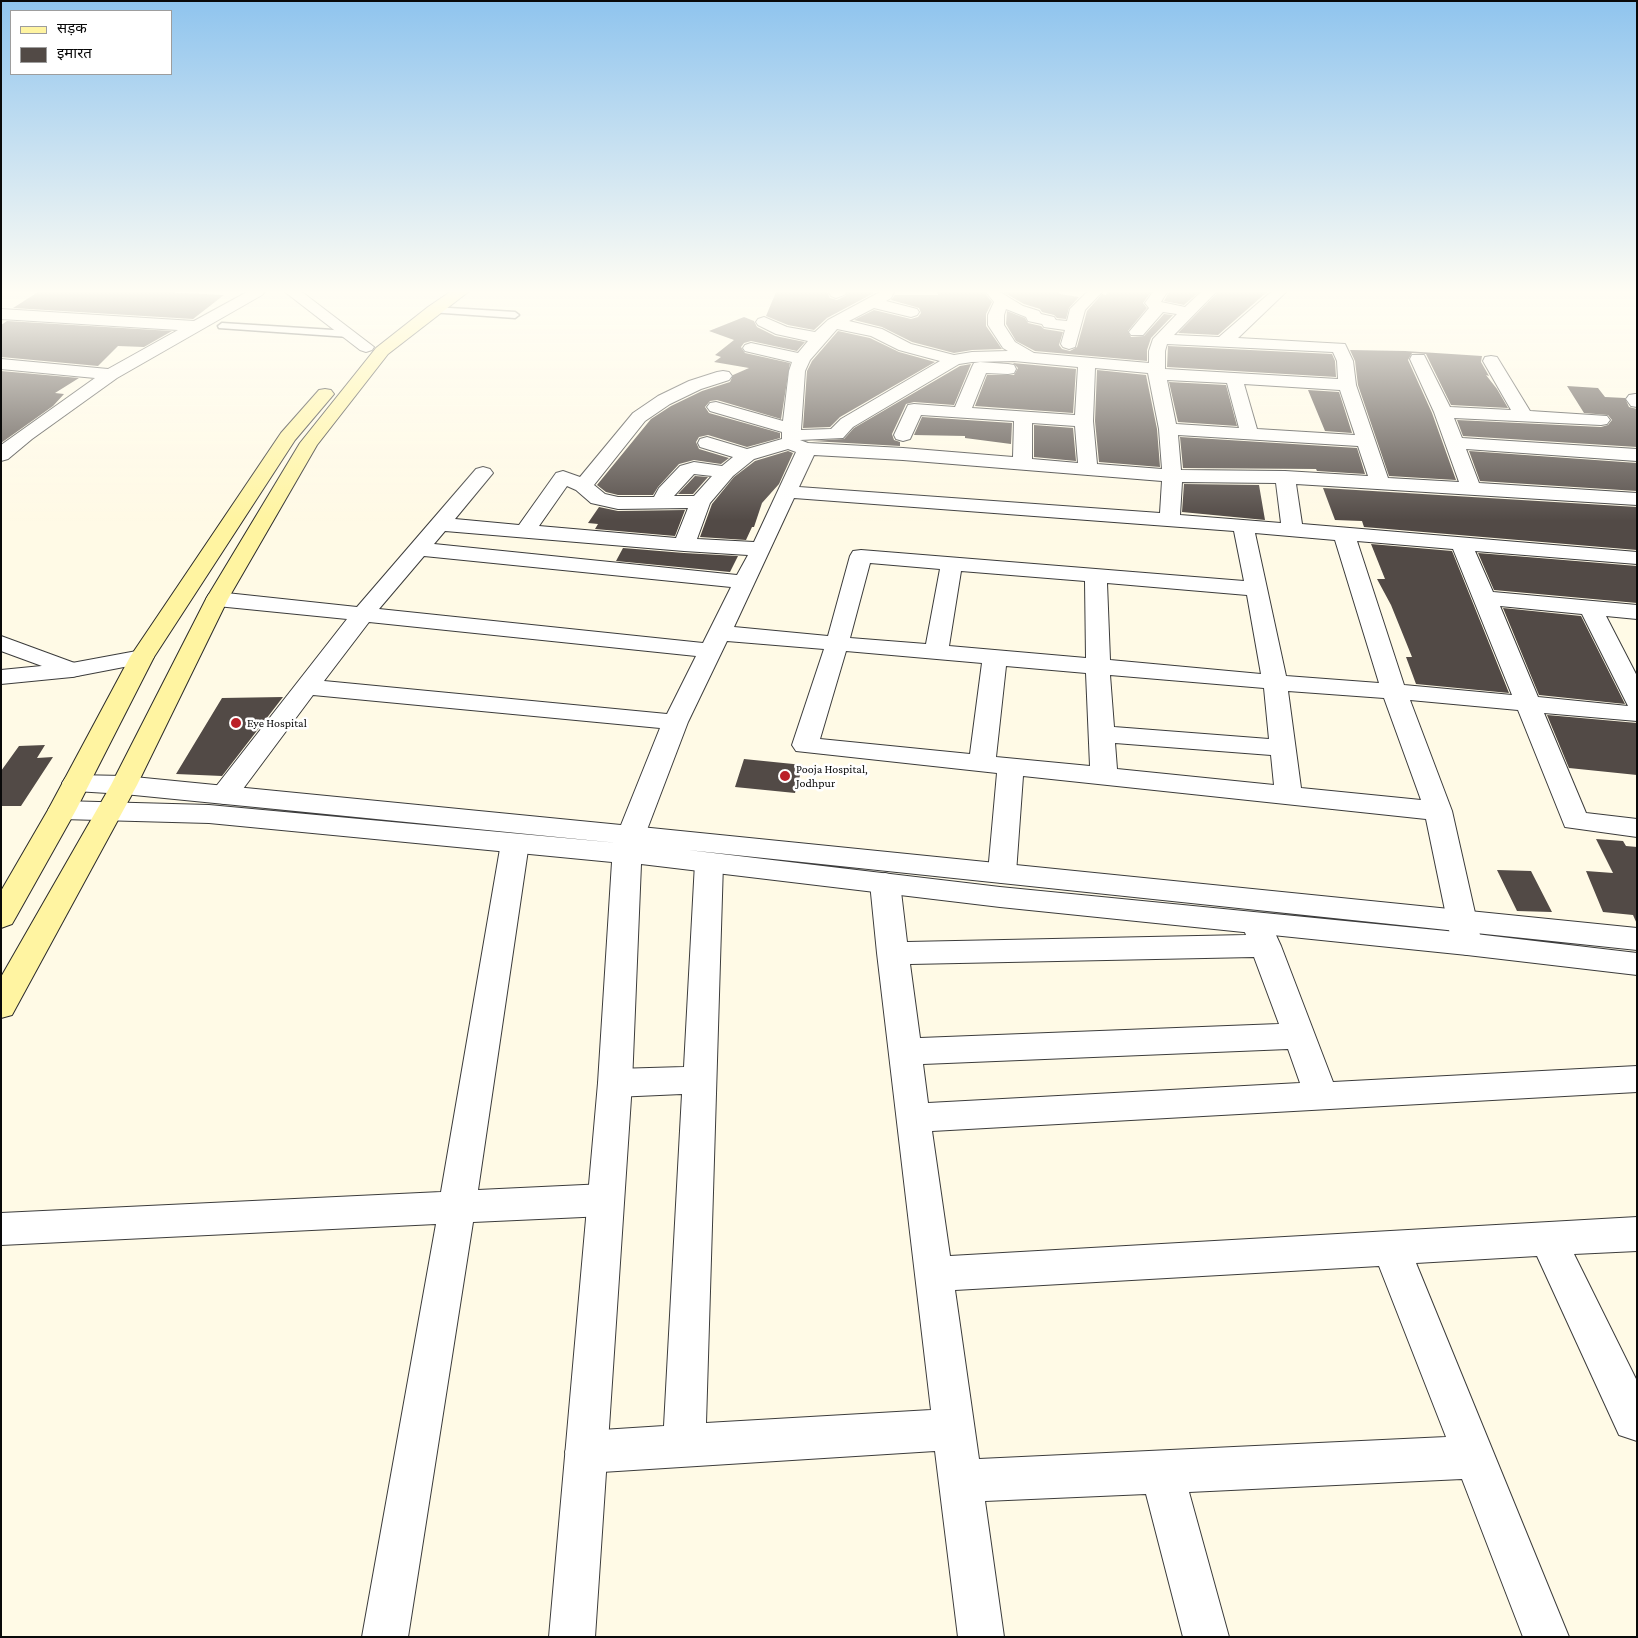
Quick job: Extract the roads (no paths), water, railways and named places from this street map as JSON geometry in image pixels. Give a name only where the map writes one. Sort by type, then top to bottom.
[{"type":"main road","points":[[1,917],[62,810],[142,657],[288,437],[337,368]]},
{"type":"main road","points":[[1,1006],[124,786],[218,599],[309,443],[368,368]]},
{"type":"street","points":[[50,368],[112,374]]},
{"type":"street","points":[[1,455],[25,435],[122,368]]},
{"type":"street","points":[[572,1637],[615,1083],[629,844],[675,722],[788,492],[795,439],[799,368]]},
{"type":"street","points":[[684,545],[700,502],[726,472],[748,455],[795,439],[836,434],[847,423],[940,368]]},
{"type":"street","points":[[962,412],[979,368]]},
{"type":"street","points":[[1057,368],[1087,369],[1084,421],[1088,469]]},
{"type":"street","points":[[1150,368],[1157,371],[1234,379],[1347,385]]},
{"type":"street","points":[[1346,368],[1347,385],[1380,482]]},
{"type":"street","points":[[1422,368],[1456,444],[1471,488]]},
{"type":"street","points":[[1496,368],[1522,415]]},
{"type":"street","points":[[1157,371],[1168,429],[1172,476],[1170,520]]},
{"type":"street","points":[[583,486],[640,417],[664,400],[695,385],[723,376]]},
{"type":"street","points":[[1234,379],[1250,435]]},
{"type":"street","points":[[716,407],[795,439],[909,442],[1017,452],[1088,469],[1172,476],[1286,477],[1637,498]]},
{"type":"street","points":[[909,442],[914,409],[1084,421]]},
{"type":"street","points":[[1443,412],[1601,420]]},
{"type":"street","points":[[1017,452],[1023,416]]},
{"type":"street","points":[[1168,429],[1367,441]]},
{"type":"street","points":[[707,443],[748,455]]},
{"type":"street","points":[[1456,444],[1637,455]]},
{"type":"street","points":[[661,502],[666,492],[687,470],[694,468],[726,472]]},
{"type":"street","points":[[224,795],[362,615],[482,473]]},
{"type":"street","points":[[526,530],[563,477],[583,486],[598,499],[618,503],[700,502]]},
{"type":"street","points":[[1286,477],[1292,530]]},
{"type":"street","points":[[788,492],[1170,520],[1637,558]]},
{"type":"street","points":[[608,538],[618,503]]},
{"type":"street","points":[[440,524],[684,545],[761,549]]},
{"type":"street","points":[[1243,526],[1275,682],[1289,795]]},
{"type":"street","points":[[1344,534],[1394,690],[1438,812],[1463,932]]},
{"type":"street","points":[[1461,544],[1576,821],[1637,828]]},
{"type":"street","points":[[418,549],[745,582]]},
{"type":"street","points":[[1257,589],[861,556],[837,644],[805,745],[1438,812]]},
{"type":"street","points":[[936,652],[952,563]]},
{"type":"street","points":[[1096,576],[1098,666],[1104,776]]},
{"type":"street","points":[[1485,598],[1637,612]]},
{"type":"street","points":[[218,599],[362,615],[715,642],[837,644],[936,652],[1275,682],[1394,690],[1637,714]]},
{"type":"street","points":[[1590,608],[1637,701]]},
{"type":"street","points":[[1,643],[72,670]]},
{"type":"street","points":[[1,677],[72,670],[142,657]]},
{"type":"street","points":[[982,764],[995,658]]},
{"type":"street","points":[[306,687],[675,722]]},
{"type":"street","points":[[1102,734],[1283,748]]},
{"type":"street","points":[[1002,873],[1011,766]]},
{"type":"street","points":[[75,783],[224,795],[629,844],[1002,873],[1463,932],[1637,964]]},
{"type":"street","points":[[62,810],[210,814],[515,844],[629,844],[709,863],[1000,897],[1261,934]]},
{"type":"street","points":[[385,1637],[458,1208],[515,844]]},
{"type":"street","points":[[684,1445],[709,863]]},
{"type":"street","points":[[885,883],[913,1118],[981,1637]]},
{"type":"street","points":[[892,953],[1261,934],[1463,932],[1637,940]]},
{"type":"street","points":[[1261,934],[1322,1096]]},
{"type":"street","points":[[906,1052],[1300,1036]]},
{"type":"street","points":[[913,1118],[1637,1079]]},
{"type":"street","points":[[615,1083],[700,1080]]},
{"type":"street","points":[[1,1229],[605,1200]]},
{"type":"street","points":[[934,1274],[1637,1234]]},
{"type":"street","points":[[1548,1239],[1636,1422]]},
{"type":"street","points":[[1391,1248],[1546,1637]]},
{"type":"street","points":[[586,1452],[954,1428]]},
{"type":"street","points":[[960,1481],[1475,1457]]},
{"type":"street","points":[[1162,1472],[1206,1637]]},
{"type":"place","name":"Eye Hospital","points":[[236,723]]},
{"type":"place","name":"Pooja Hospital, Jodhpur","points":[[785,776]]}]
